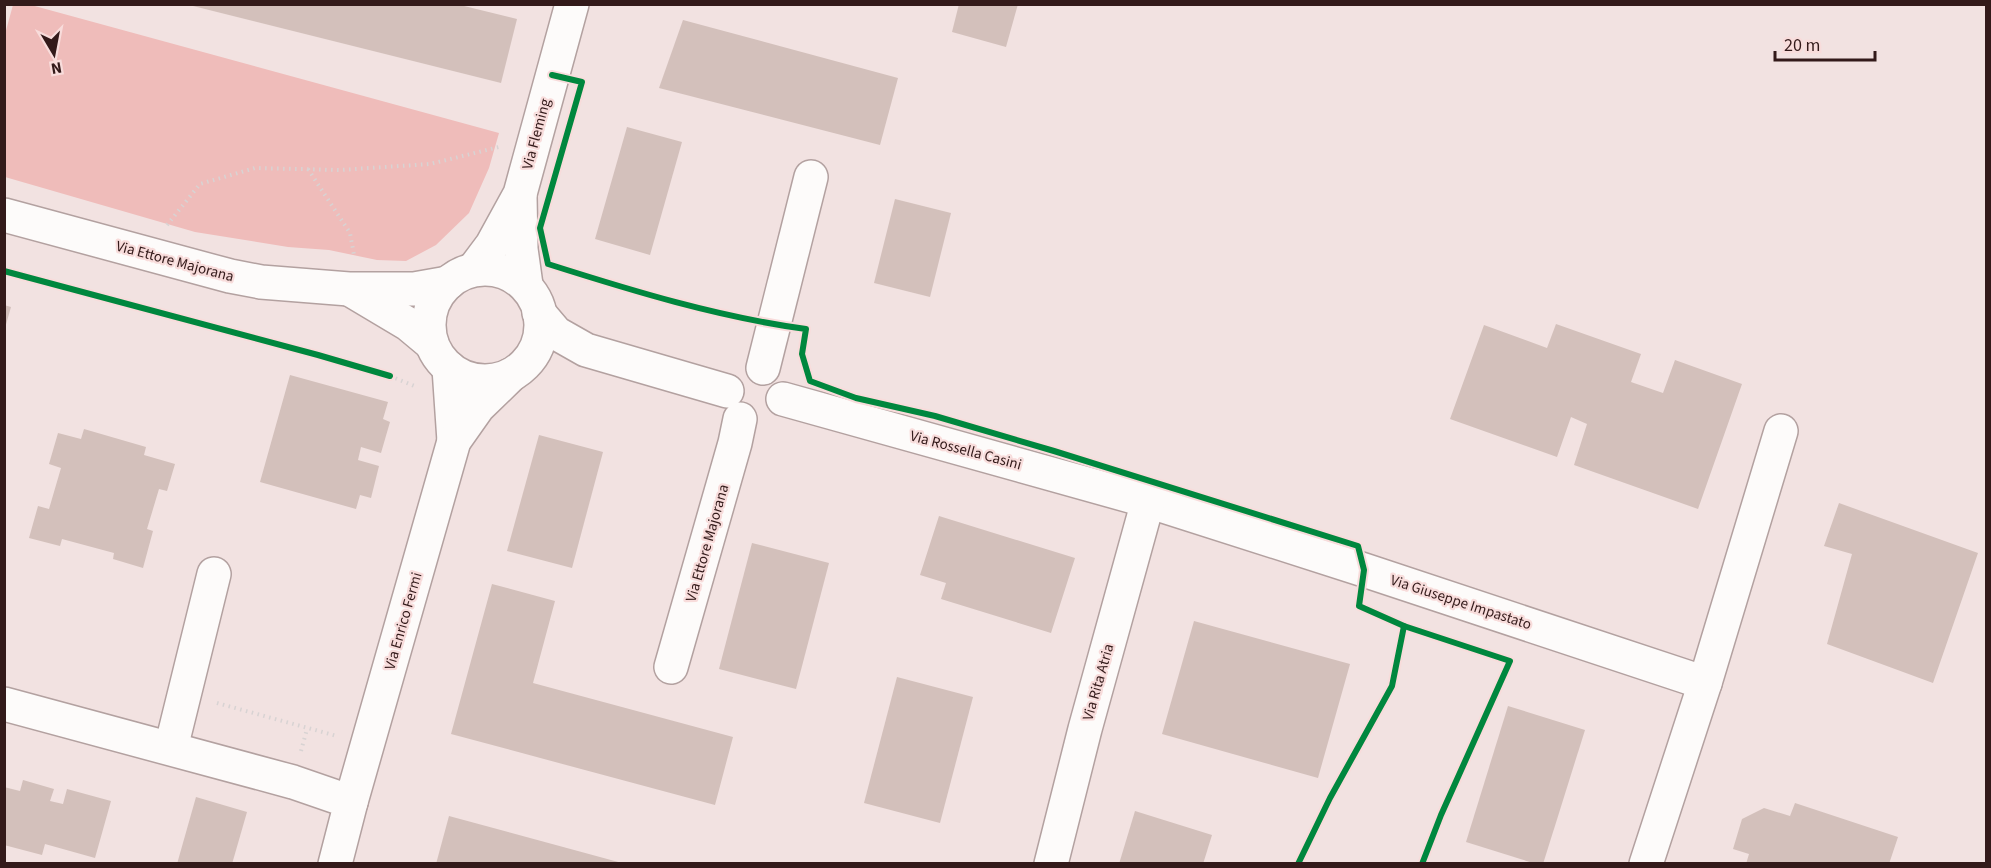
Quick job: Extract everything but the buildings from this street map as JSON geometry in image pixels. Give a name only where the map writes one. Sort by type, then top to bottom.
[{"type":"street","name":"Via Fleming","points":[[461,276],[492,245],[520,194],[572,4]]},
{"type":"street","points":[[762,368],[811,177]]},
{"type":"street","name":"Via Fleming","points":[[520,194],[521,249],[533,299]]},
{"type":"street","name":"Via Ettore Majorana","points":[[4,215],[261,282],[349,289],[414,289],[461,276]]},
{"type":"street","points":[[533,299],[542,326],[536,350],[520,369],[511,375],[500,380],[472,380],[440,356],[430,333],[430,313],[440,291],[461,276],[495,269],[518,278],[533,299],[556,333],[586,350],[734,405],[758,423],[775,415],[783,399],[778,379],[762,368],[740,371],[734,405]]},
{"type":"street","name":"Via Ettore Majorana","points":[[349,289],[408,324],[440,356]]},
{"type":"street","points":[[536,350],[586,350]]},
{"type":"street","name":"Via Enrico Fermi","points":[[440,356],[454,441]]},
{"type":"street","name":"Via Enrico Fermi","points":[[335,864],[454,441],[478,407],[511,375]]},
{"type":"street","name":"Via Rossella Casini","points":[[783,399],[1148,501]]},
{"type":"street","name":"Via Ettore Majorana","points":[[671,667],[735,443],[734,405]]},
{"type":"street","points":[[1646,864],[1705,683],[1781,431]]},
{"type":"street","name":"Via Giuseppe Impastato","points":[[1148,501],[1705,683]]},
{"type":"street","name":"Via Rita Atria","points":[[1051,864],[1088,718],[1148,501]]},
{"type":"street","points":[[171,748],[214,574]]},
{"type":"street","points":[[4,704],[293,782],[351,802]]},
{"type":"path","points":[[159,257],[167,224],[201,184],[255,168],[340,170],[430,164],[494,149],[538,129]]},
{"type":"path","points":[[308,169],[350,233],[354,255],[349,289]]},
{"type":"path","points":[[378,373],[422,389]]},
{"type":"path","points":[[184,693],[343,737]]},
{"type":"shaded area","points":[[13,5],[31,5],[499,133],[489,168],[469,213],[436,245],[406,261],[377,260],[329,250],[288,247],[195,232],[5,177],[5,34]]},
{"type":"cycle path","points":[[552,75],[582,82],[540,228],[548,264],[708,310],[806,329],[802,354],[810,381],[856,398],[935,416],[1054,451],[1358,546],[1364,570],[1359,606],[1404,626],[1510,661],[1441,815],[1422,864]]},
{"type":"cycle path","points":[[4,271],[390,376]]},
{"type":"cycle path","points":[[1298,864],[1330,798],[1392,686],[1404,626]]}]
